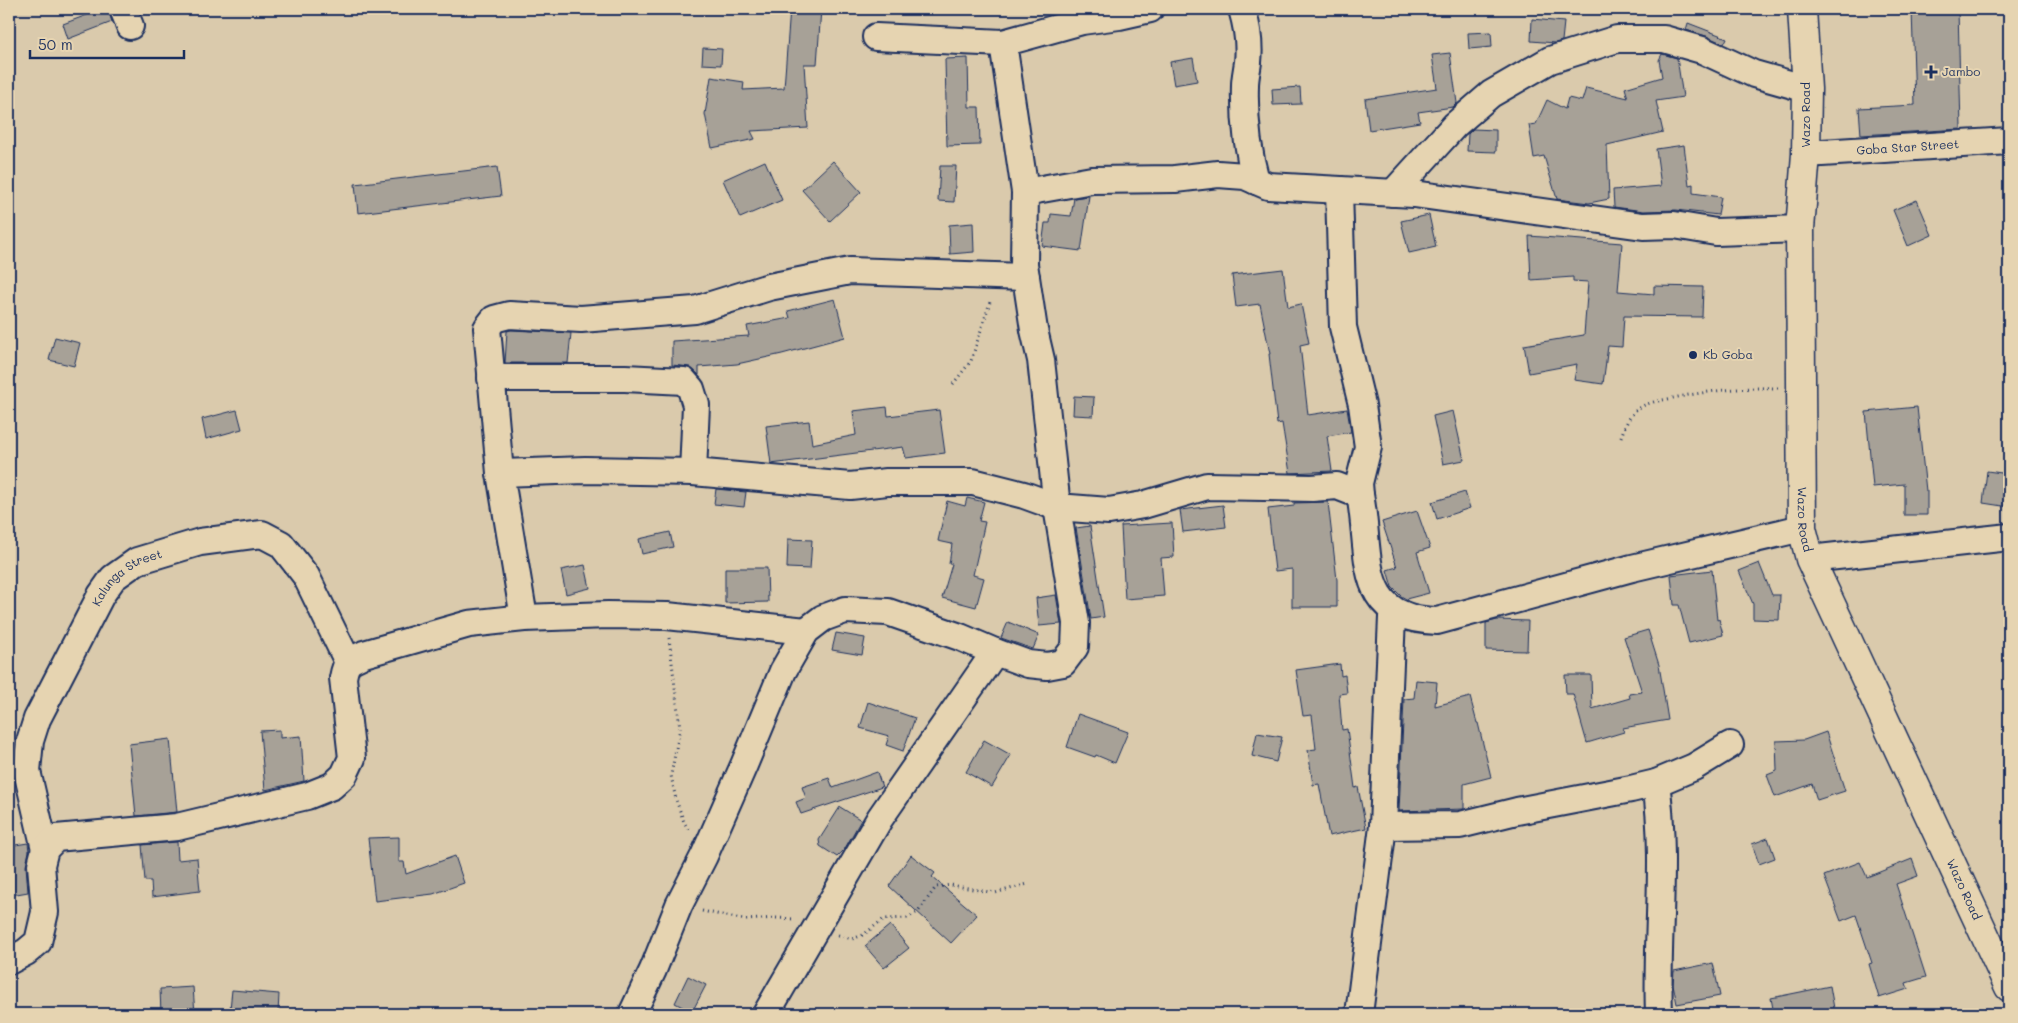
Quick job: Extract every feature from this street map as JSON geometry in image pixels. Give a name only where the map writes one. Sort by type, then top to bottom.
[{"type":"main road","name":"Wazo Road","points":[[1802,9],[1807,89],[1806,154],[1800,229],[1802,528],[1810,559],[2009,987]]},
{"type":"street","points":[[876,37],[1003,43],[1082,21],[1150,9]]},
{"type":"street","points":[[1242,9],[1249,37],[1244,86],[1244,121],[1246,142],[1256,181]]},
{"type":"street","points":[[1393,193],[1456,125],[1490,94],[1550,60],[1617,39],[1664,40],[1702,50],[1754,74],[1807,89]]},
{"type":"street","points":[[632,1014],[653,970],[679,905],[704,856],[744,765],[782,671],[806,631],[823,618],[845,610],[888,612],[960,637],[1028,664],[1047,666],[1063,663],[1076,647],[1076,624],[1057,507],[1041,360],[1034,330],[1024,264],[1025,192],[1003,43]]},
{"type":"street","name":"Goba Star Street","points":[[1806,154],[2009,141]]},
{"type":"street","points":[[1025,192],[1092,180],[1175,179],[1218,174],[1244,176],[1268,186],[1414,194],[1643,226],[1674,225],[1716,232],[1800,229]]},
{"type":"street","points":[[1339,190],[1343,328],[1362,405],[1368,447],[1359,483],[1365,519],[1368,572],[1374,589],[1386,604],[1401,614],[1419,620],[1437,621],[1632,568],[1802,528]]},
{"type":"street","points":[[524,618],[500,473],[487,328],[494,319],[509,315],[581,319],[695,310],[769,287],[850,271],[1026,277]]},
{"type":"street","points":[[491,378],[625,378],[684,382],[691,389],[696,405],[693,472]]},
{"type":"street","points":[[500,473],[585,470],[693,472],[850,486],[887,482],[973,482],[1024,495],[1057,507],[1109,511],[1143,505],[1207,486],[1312,488],[1337,486],[1360,495]]},
{"type":"street","name":"Kalunga Street","points":[[45,849],[27,771],[30,741],[36,719],[102,595],[113,578],[137,561],[200,542],[262,534],[281,544],[306,576],[348,662]]},
{"type":"street","points":[[1810,559],[2009,537]]},
{"type":"street","points":[[1359,1014],[1383,826],[1392,617],[1401,614]]},
{"type":"street","points":[[9,961],[26,952],[38,942],[45,912],[41,865],[45,849],[56,838],[177,827],[307,796],[332,786],[344,775],[352,758],[343,678],[348,662],[402,642],[469,624],[524,618],[608,615],[666,616],[806,631]]},
{"type":"street","points":[[766,1014],[880,818],[995,652]]},
{"type":"street","points":[[1383,826],[1460,825],[1517,811],[1656,783],[1694,766],[1730,745]]},
{"type":"street","points":[[1656,783],[1661,840],[1659,1014]]},
{"type":"path","points":[[953,384],[971,360],[999,275]]},
{"type":"path","points":[[1621,437],[1628,420],[1640,407],[1660,401],[1711,391],[1746,388],[1801,388]]},
{"type":"path","points":[[666,616],[680,728],[671,775],[676,800],[684,822],[704,856]]},
{"type":"path","points":[[679,905],[746,920],[792,918],[815,928],[852,939],[863,935],[884,919],[907,918],[918,912],[936,887],[951,885],[995,893],[1028,884]]},
{"type":"building","points":[[103,9],[108,9],[112,22],[68,39],[63,24]]},
{"type":"building","points":[[790,9],[821,9],[817,64],[804,64],[808,128],[751,131],[755,139],[712,148],[705,114],[711,77],[744,82],[743,90],[784,88]]},
{"type":"building","points":[[1958,9],[1961,129],[1861,135],[1859,108],[1915,105],[1912,10]]},
{"type":"building","points":[[1532,19],[1564,22],[1562,41],[1555,43],[1531,41]]},
{"type":"building","points":[[1688,23],[1727,38],[1724,44],[1686,30]]},
{"type":"building","points":[[1491,32],[1492,47],[1469,49],[1468,33]]},
{"type":"building","points":[[703,48],[722,49],[721,65],[702,64]]},
{"type":"building","points":[[1450,53],[1457,103],[1453,107],[1418,112],[1420,122],[1369,130],[1365,99],[1437,88],[1432,55]]},
{"type":"building","points":[[1662,54],[1677,58],[1683,97],[1656,101],[1663,132],[1607,145],[1609,199],[1589,203],[1557,199],[1544,156],[1534,158],[1529,125],[1536,124],[1547,100],[1565,109],[1568,98],[1582,101],[1586,88],[1628,98],[1625,88],[1662,77],[1659,60]]},
{"type":"building","points":[[968,58],[969,107],[979,107],[980,145],[947,146],[945,59]]},
{"type":"building","points":[[1193,58],[1197,81],[1174,85],[1170,62]]},
{"type":"building","points":[[1300,87],[1301,104],[1273,105],[1272,89]]},
{"type":"building","points":[[1473,129],[1496,130],[1496,152],[1467,151],[1468,134]]},
{"type":"building","points":[[1684,145],[1689,185],[1693,184],[1693,193],[1721,197],[1718,215],[1676,210],[1644,211],[1614,207],[1613,190],[1661,186],[1656,149]]},
{"type":"building","points":[[765,161],[782,200],[740,218],[723,180]]},
{"type":"building","points":[[833,161],[861,192],[830,221],[802,190]]},
{"type":"building","points":[[940,166],[956,166],[954,202],[938,201]]},
{"type":"building","points":[[497,167],[501,196],[358,213],[355,184]]},
{"type":"building","points":[[1089,196],[1081,251],[1042,246],[1045,223],[1050,223],[1051,214],[1071,216],[1074,198]]},
{"type":"building","points":[[1917,200],[1932,235],[1908,246],[1893,210]]},
{"type":"building","points":[[1429,215],[1436,247],[1409,253],[1401,221]]},
{"type":"building","points":[[973,223],[974,252],[950,254],[949,225]]},
{"type":"building","points":[[1529,236],[1622,243],[1618,291],[1654,294],[1654,286],[1703,287],[1702,317],[1624,316],[1622,347],[1608,346],[1603,384],[1574,380],[1577,364],[1529,373],[1524,345],[1584,335],[1588,282],[1573,281],[1573,277],[1531,280]]},
{"type":"building","points":[[1283,269],[1288,307],[1301,304],[1309,343],[1300,345],[1308,415],[1347,409],[1351,432],[1327,436],[1332,471],[1290,473],[1282,423],[1277,424],[1270,354],[1260,304],[1236,307],[1232,275]]},
{"type":"building","points":[[835,299],[845,337],[737,364],[699,367],[699,375],[690,367],[672,365],[672,341],[749,336],[747,326],[790,318],[788,311]]},
{"type":"building","points":[[507,331],[571,333],[568,363],[505,363]]},
{"type":"building","points":[[55,337],[80,343],[74,366],[49,360]]},
{"type":"building","points":[[1074,396],[1094,397],[1093,416],[1073,415]]},
{"type":"building","points":[[887,407],[888,416],[939,410],[945,453],[906,458],[903,447],[771,464],[766,426],[809,421],[812,444],[856,435],[853,411]]},
{"type":"building","points":[[1917,407],[1927,491],[1927,515],[1904,515],[1904,484],[1873,487],[1866,412]]},
{"type":"building","points":[[237,410],[242,429],[206,439],[202,419]]},
{"type":"building","points":[[1453,411],[1464,460],[1443,464],[1433,416]]},
{"type":"building","points":[[1987,471],[2009,474],[2009,507],[1983,503]]},
{"type":"building","points":[[716,489],[746,492],[744,507],[714,504]]},
{"type":"building","points":[[1465,492],[1470,508],[1437,519],[1432,502]]},
{"type":"building","points":[[967,498],[984,502],[979,521],[985,522],[973,575],[984,578],[976,607],[942,598],[952,564],[949,564],[952,544],[938,541],[947,501],[965,506]]},
{"type":"building","points":[[1328,502],[1337,580],[1337,607],[1292,607],[1292,569],[1275,571],[1268,509],[1294,506],[1294,503]]},
{"type":"building","points":[[1223,505],[1226,527],[1183,532],[1180,510]]},
{"type":"building","points":[[1417,511],[1430,548],[1417,552],[1429,593],[1406,599],[1392,587],[1387,570],[1397,567],[1382,522]]},
{"type":"building","points":[[1172,523],[1174,557],[1161,558],[1164,596],[1125,599],[1121,526]]},
{"type":"building","points":[[1090,526],[1104,617],[1091,619],[1076,528]]},
{"type":"building","points":[[670,532],[673,547],[642,554],[639,539]]},
{"type":"building","points":[[788,539],[812,540],[810,569],[787,568]]},
{"type":"building","points":[[1759,563],[1772,595],[1780,595],[1779,620],[1753,619],[1753,604],[1739,571]]},
{"type":"building","points":[[585,565],[590,588],[566,594],[561,570]]},
{"type":"building","points":[[725,568],[767,568],[768,602],[725,603]]},
{"type":"building","points":[[1712,570],[1717,620],[1719,619],[1723,635],[1689,643],[1679,605],[1674,605],[1671,575]]},
{"type":"building","points":[[1056,595],[1061,624],[1039,626],[1036,598]]},
{"type":"building","points":[[1497,620],[1528,621],[1527,651],[1486,650],[1486,623]]},
{"type":"building","points":[[1008,622],[1039,635],[1033,649],[1001,638]]},
{"type":"building","points":[[1648,630],[1659,665],[1668,720],[1623,728],[1624,732],[1587,743],[1573,694],[1566,694],[1565,675],[1591,675],[1592,709],[1630,698],[1629,694],[1642,692],[1624,637]]},
{"type":"building","points":[[836,633],[865,638],[862,655],[832,650]]},
{"type":"building","points":[[1340,664],[1341,676],[1345,675],[1347,693],[1339,694],[1342,730],[1347,729],[1355,788],[1358,787],[1366,828],[1329,836],[1319,784],[1313,785],[1308,750],[1316,749],[1312,715],[1303,716],[1296,670]]},
{"type":"building","points":[[1416,680],[1437,682],[1435,706],[1470,697],[1491,777],[1464,784],[1464,809],[1399,811],[1404,699],[1414,698]]},
{"type":"building","points":[[868,702],[915,718],[903,751],[886,745],[889,736],[860,728]]},
{"type":"building","points":[[1078,714],[1128,732],[1115,763],[1096,755],[1095,757],[1067,747]]},
{"type":"building","points":[[280,730],[280,738],[301,736],[304,781],[265,790],[260,731]]},
{"type":"building","points":[[1826,732],[1845,791],[1817,800],[1812,784],[1775,797],[1767,775],[1777,771],[1776,741],[1804,740]]},
{"type":"building","points":[[1257,733],[1282,737],[1276,762],[1252,756]]},
{"type":"building","points":[[170,739],[177,812],[136,816],[129,744]]},
{"type":"building","points":[[984,740],[1011,755],[992,787],[966,772]]},
{"type":"building","points":[[877,772],[882,787],[801,814],[796,802],[806,798],[802,787],[829,778],[833,788]]},
{"type":"building","points":[[840,807],[861,820],[844,850],[837,857],[820,846],[819,840]]},
{"type":"building","points":[[399,837],[399,862],[404,862],[406,874],[455,856],[464,883],[433,894],[375,901],[368,838]]},
{"type":"building","points":[[1768,838],[1775,858],[1759,864],[1752,844]]},
{"type":"building","points":[[177,842],[178,860],[197,858],[200,891],[152,897],[151,881],[145,881],[142,845]]},
{"type":"building","points":[[28,843],[29,851],[26,866],[28,892],[11,895],[9,846]]},
{"type":"building","points":[[911,855],[935,873],[932,877],[977,915],[951,943],[889,886]]},
{"type":"building","points":[[1912,859],[1918,876],[1896,884],[1926,977],[1906,983],[1908,989],[1879,998],[1869,964],[1872,963],[1856,915],[1841,921],[1824,876],[1860,862],[1867,877]]},
{"type":"building","points":[[890,925],[909,948],[884,968],[865,946]]},
{"type":"building","points":[[1713,963],[1720,996],[1677,1004],[1673,984],[1674,971]]},
{"type":"building","points":[[688,976],[706,985],[692,1012],[675,1003]]},
{"type":"building","points":[[1830,986],[1835,1014],[1774,1014],[1771,998]]},
{"type":"building","points":[[193,987],[195,1014],[161,1014],[160,989]]},
{"type":"building","points":[[232,990],[279,994],[278,1014],[237,1014],[237,1010],[230,1009]]},
{"type":"place","name":"Jambo","points":[[1931,72]]},
{"type":"place","name":"Kb Goba","points":[[1693,355]]}]
